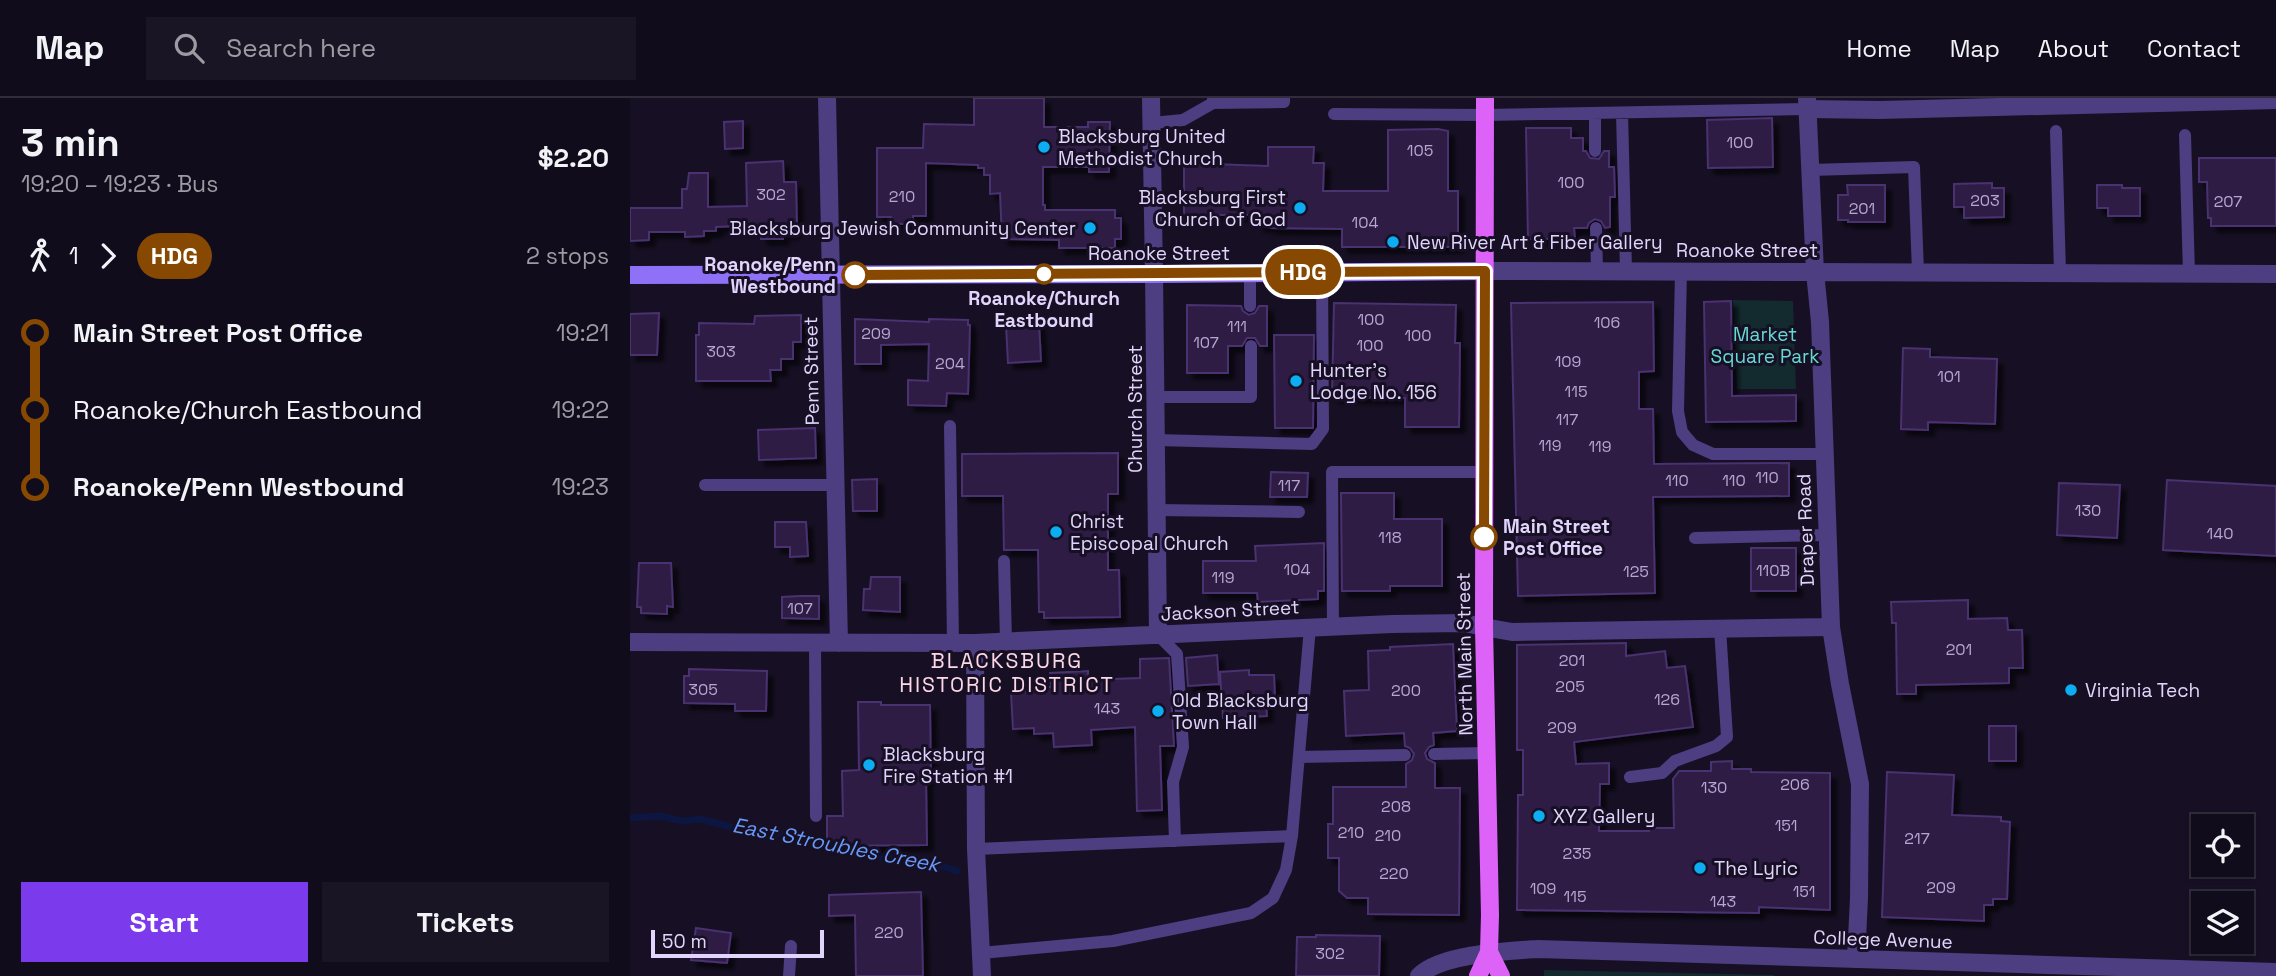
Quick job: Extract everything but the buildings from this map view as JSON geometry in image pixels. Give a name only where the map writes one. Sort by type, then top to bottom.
[{"type":"main road","name":"North Main Street","points":[[1478,976],[1489,952],[1490,896],[1483,627],[1485,107]]},
{"type":"main road","name":"Roanoke Street","points":[[630,275],[1485,271]]},
{"type":"main road","name":"North Main Street","points":[[1489,952],[1501,976]]},
{"type":"street","name":"Penn Street","points":[[827,98],[839,643]]},
{"type":"street","name":"Church Street","points":[[1151,98],[1158,635]]},
{"type":"street","points":[[1807,103],[1880,110],[2010,102],[2276,100]]},
{"type":"street","name":"Draper Road","points":[[1807,103],[1820,321],[1831,627],[1860,784],[1856,959]]},
{"type":"street","name":"Roanoke Street","points":[[1485,271],[2276,274]]},
{"type":"street","name":"Jackson Street","points":[[630,642],[975,643],[1333,626],[1464,623],[1512,632],[1831,627]]},
{"type":"street","points":[[975,643],[976,849],[982,976]]},
{"type":"street","name":"College Avenue","points":[[1419,976],[1426,968],[1489,952],[1548,950],[2276,972]]},
{"type":"lane","points":[[1152,123],[1183,120],[1213,101],[1284,102],[1284,98]]},
{"type":"lane","points":[[1334,114],[1485,107],[1595,113],[1665,112],[1807,103]]},
{"type":"lane","points":[[1595,113],[1595,151]]},
{"type":"lane","points":[[1622,113],[1626,271]]},
{"type":"lane","points":[[2056,131],[2060,273]]},
{"type":"lane","points":[[2185,135],[2189,274]]},
{"type":"lane","points":[[1810,170],[1914,167],[1918,272]]},
{"type":"lane","points":[[1596,228],[1597,271]]},
{"type":"lane","points":[[1681,271],[1678,411],[1682,432],[1693,445],[1713,454],[1824,454]]},
{"type":"lane","points":[[1156,440],[1312,444],[1323,429],[1322,272]]},
{"type":"lane","points":[[1250,273],[1250,306]]},
{"type":"lane","points":[[1156,397],[1251,397],[1251,346]]},
{"type":"lane","points":[[950,426],[953,643]]},
{"type":"lane","points":[[1333,626],[1332,472],[1485,472]]},
{"type":"lane","points":[[705,485],[835,485]]},
{"type":"lane","points":[[1157,510],[1300,512]]},
{"type":"lane","points":[[1695,538],[1826,535]]},
{"type":"lane","points":[[1004,561],[1006,642]]},
{"type":"lane","points":[[981,953],[1113,942],[1251,913],[1273,898],[1286,870],[1292,836],[1310,627]]},
{"type":"lane","points":[[1630,777],[1662,773],[1675,761],[1716,746],[1727,737],[1720,628]]},
{"type":"lane","points":[[1158,635],[1177,654],[1183,747],[1173,782],[1175,841]]},
{"type":"lane","points":[[815,643],[816,816]]},
{"type":"lane","points":[[1434,754],[1487,753]]},
{"type":"lane","points":[[1300,757],[1405,755]]},
{"type":"lane","points":[[976,849],[1292,836]]},
{"type":"lane","points":[[789,976],[791,946]]},
{"type":"green space","name":"Market Square Park","points":[[1733,300],[1793,301],[1796,389],[1737,389]]},
{"type":"green space","points":[[1544,970],[1774,975],[1774,976],[1544,976]]},
{"type":"waterway","name":"East Stroubles Creek","points":[[630,818],[660,816],[682,821],[701,819],[734,828],[764,828],[834,850],[886,858],[915,858],[957,871]]},
{"type":"bus line","name":"HDG","points":[[855,275],[1485,271],[1484,537]]},
{"type":"place","name":"Blacksburg United Methodist Church","points":[[1044,147]]},
{"type":"place","name":"Blacksburg First Church of God","points":[[1300,208]]},
{"type":"place","name":"Blacksburg Jewish Community Center","points":[[1090,228]]},
{"type":"place","name":"New River Art & Fiber Gallery","points":[[1393,242]]},
{"type":"place","name":"Roanoke/Church Eastbound","points":[[1044,274]]},
{"type":"place","name":"Roanoke/Penn Westbound","points":[[855,275]]},
{"type":"place","name":"Hunter's Lodge No. 156","points":[[1296,381]]},
{"type":"place","name":"Christ Episcopal Church","points":[[1056,532]]},
{"type":"place","name":"Main Street Post Office","points":[[1484,537]]},
{"type":"place","name":"Virginia Tech","points":[[2071,690]]},
{"type":"place","name":"Old Blacksburg Town Hall","points":[[1158,711]]},
{"type":"place","name":"Blacksburg Fire Station #1","points":[[869,765]]},
{"type":"place","name":"XYZ Gallery","points":[[1539,816]]},
{"type":"place","name":"The Lyric","points":[[1700,868]]},
{"type":"district","name":"BLACKSBURG HISTORIC DISTRICT","points":[[1007,673]]}]
